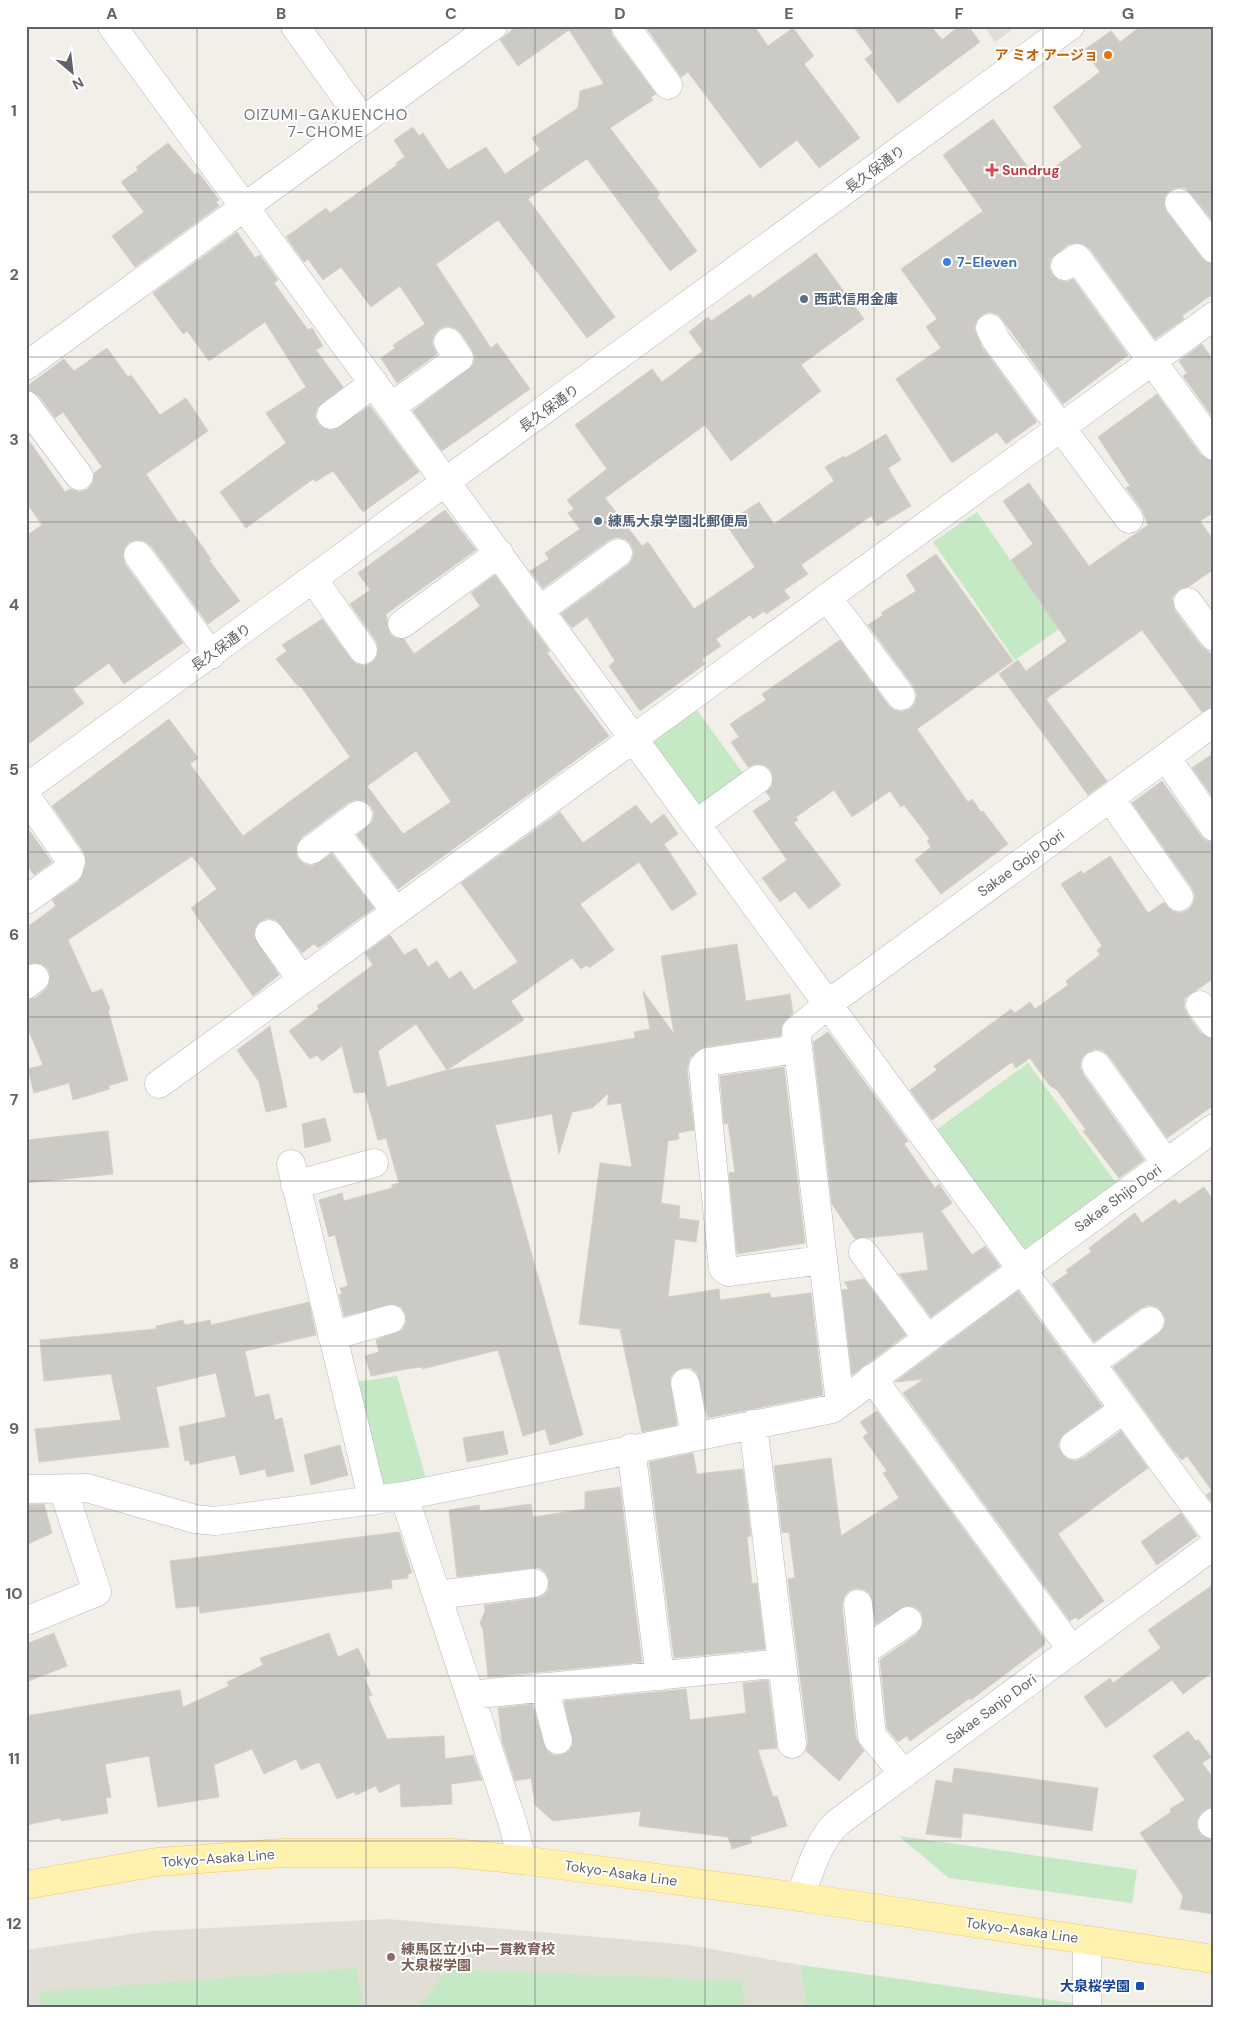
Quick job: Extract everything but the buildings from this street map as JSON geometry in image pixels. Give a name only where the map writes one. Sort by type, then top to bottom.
[{"type":"main road","name":"Tokyo-Asaka Line","points":[[26,1885],[157,1862],[283,1853],[452,1853],[522,1860],[800,1897],[1214,1959]]},
{"type":"street","points":[[112,26],[1214,1532]]},
{"type":"street","points":[[295,26],[363,121]]},
{"type":"street","points":[[26,366],[493,26]]},
{"type":"street","points":[[625,26],[668,85]]},
{"type":"street","name":"長久保通り","points":[[26,788],[1070,26]]},
{"type":"street","points":[[1179,203],[1214,249]]},
{"type":"street","points":[[1065,266],[1077,258],[1154,360],[1214,446]]},
{"type":"street","points":[[159,1084],[1214,316]]},
{"type":"street","points":[[990,328],[996,340],[1129,520]]},
{"type":"street","points":[[391,407],[459,358],[448,342]]},
{"type":"street","points":[[331,414],[374,383]]},
{"type":"street","points":[[26,405],[79,476]]},
{"type":"street","points":[[402,624],[499,553]]},
{"type":"street","points":[[138,554],[210,654]]},
{"type":"street","points":[[540,610],[618,554]]},
{"type":"street","points":[[313,579],[363,650]]},
{"type":"street","points":[[828,597],[901,696]]},
{"type":"street","points":[[1188,602],[1214,637]]},
{"type":"street","name":"Sakae Gojo Dori","points":[[797,1048],[796,1031],[828,1004],[1214,722]]},
{"type":"street","points":[[1166,757],[1214,828]]},
{"type":"street","points":[[696,824],[758,779]]},
{"type":"street","points":[[26,796],[71,861],[69,869],[26,900]]},
{"type":"street","points":[[1110,798],[1179,897]]},
{"type":"street","points":[[311,850],[358,814]]},
{"type":"street","points":[[335,832],[396,912]]},
{"type":"street","points":[[270,934],[302,980]]},
{"type":"street","points":[[823,1260],[728,1272],[723,1268],[703,1067],[707,1062],[797,1048],[823,1260],[840,1403]]},
{"type":"street","points":[[1096,1065],[1166,1163]]},
{"type":"street","name":"Sakae Shijo Dori","points":[[26,1488],[87,1488],[195,1519],[215,1521],[372,1502],[695,1435],[832,1409],[1214,1128]]},
{"type":"street","points":[[372,1502],[293,1174],[374,1162]]},
{"type":"street","points":[[863,1252],[927,1338]]},
{"type":"street","points":[[332,1336],[391,1320]]},
{"type":"street","points":[[1091,1363],[1150,1320]]},
{"type":"street","points":[[872,1378],[1072,1650]]},
{"type":"street","points":[[685,1383],[695,1435]]},
{"type":"street","points":[[1074,1445],[1124,1409]]},
{"type":"street","points":[[753,1424],[792,1744]]},
{"type":"street","points":[[631,1448],[660,1676]]},
{"type":"street","points":[[26,1622],[97,1592],[63,1489]]},
{"type":"street","points":[[404,1496],[522,1860]]},
{"type":"street","name":"Sakae Sanjo Dori","points":[[800,1897],[818,1850],[830,1830],[1214,1545]]},
{"type":"street","points":[[437,1595],[534,1583]]},
{"type":"street","points":[[858,1604],[872,1736],[904,1774]]},
{"type":"street","points":[[863,1652],[908,1620]]},
{"type":"street","points":[[470,1695],[782,1662]]},
{"type":"street","points":[[544,1688],[558,1740]]},
{"type":"street","points":[[1087,1940],[1087,2007]]},
{"type":"shaded area","points":[[984,26],[1017,26],[995,42]]},
{"type":"shaded area","name":"練馬区立小中一貫教育校 大泉桜学園","points":[[388,1919],[689,1945],[800,1965],[806,2007],[26,2007],[26,1950],[152,1931]]},
{"type":"green space","points":[[977,512],[1059,629],[1015,660],[933,542]]},
{"type":"green space","points":[[696,709],[745,776],[700,808],[651,741]]},
{"type":"green space","points":[[1028,1063],[1119,1187],[1031,1251],[1015,1247],[929,1135]]},
{"type":"green space","points":[[397,1376],[426,1479],[382,1488],[356,1382]]},
{"type":"green space","points":[[899,1836],[1137,1870],[1132,1903],[949,1878]]},
{"type":"green space","points":[[800,1965],[1087,2005],[1096,2007],[806,2007]]},
{"type":"green space","points":[[357,1968],[363,2007],[41,2007],[39,1992]]},
{"type":"green space","points":[[448,1969],[742,1981],[745,2007],[418,2007]]},
{"type":"place","name":"ア ミオ アージョ","points":[[1108,55]]},
{"type":"place","name":"Sundrug","points":[[992,170]]},
{"type":"place","name":"7-Eleven","points":[[947,262]]},
{"type":"place","name":"西武信用金庫","points":[[804,299]]},
{"type":"place","name":"練馬大泉学園北郵便局","points":[[598,521]]},
{"type":"place","name":"練馬区立小中一貫教育校 大泉桜学園","points":[[391,1957]]},
{"type":"place","name":"大泉桜学園","points":[[1140,1986]]},
{"type":"district","name":"OIZUMI-GAKUENCHO 7-CHOME","points":[[326,124]]}]
